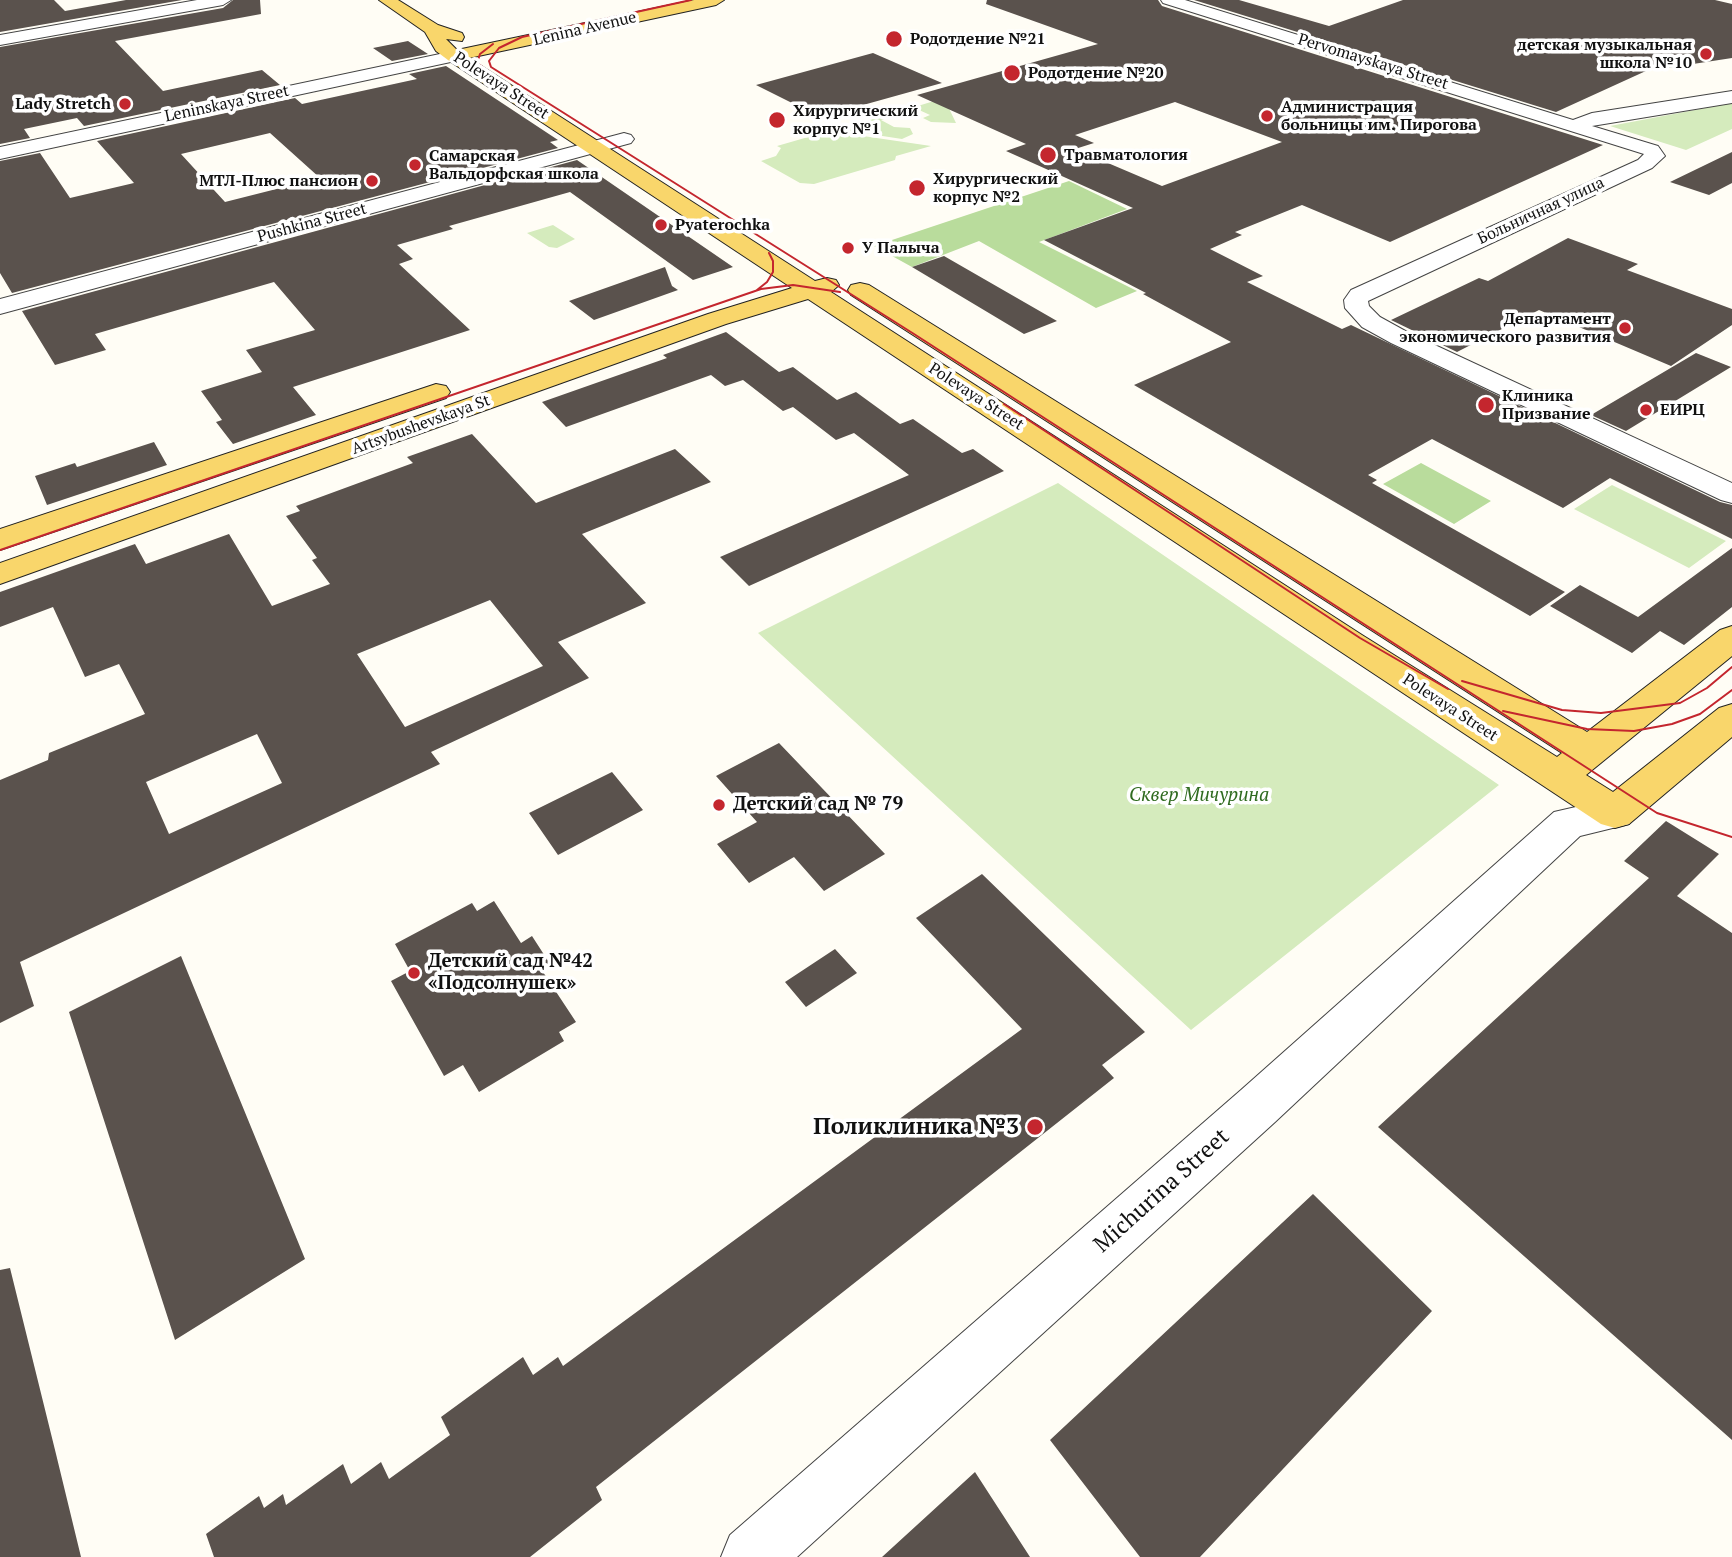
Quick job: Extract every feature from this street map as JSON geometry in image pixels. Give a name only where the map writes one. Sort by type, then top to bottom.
[{"type":"main road","points":[[387,0],[432,29]]},
{"type":"main road","name":"Lenina Avenue","points":[[476,46],[658,0]]},
{"type":"main road","name":"Lenina Avenue","points":[[448,52],[716,0]]},
{"type":"main road","name":"Polevaya Street","points":[[432,29],[476,46],[555,99]]},
{"type":"main road","name":"Polevaya Street","points":[[432,29],[448,52],[598,137],[1580,805]]},
{"type":"main road","name":"Polevaya Street","points":[[803,275],[843,280],[1009,382],[1588,751]]},
{"type":"main road","name":"Artsybushevskaya St","points":[[0,540],[803,275]]},
{"type":"main road","name":"Artsybushevskaya St","points":[[0,574],[695,327],[803,275]]},
{"type":"main road","points":[[1580,805],[1588,751],[1732,638]]},
{"type":"main road","name":"Michurina Street","points":[[1580,805],[1732,718]]},
{"type":"street","points":[[0,40],[223,0]]},
{"type":"street","name":"Pervomayskaya Street","points":[[1168,0],[1577,124]]},
{"type":"street","name":"Leninskaya Street","points":[[0,146],[448,52]]},
{"type":"street","name":"Leninskaya Street","points":[[0,153],[448,52]]},
{"type":"street","points":[[1577,124],[1592,119],[1732,97]]},
{"type":"street","name":"Больничная улица","points":[[1577,124],[1641,145],[1651,150],[1655,156],[1644,164],[1360,295],[1356,300],[1357,308],[1371,322],[1400,338],[1732,494]]},
{"type":"street","name":"Pushkina Street","points":[[0,307],[598,137],[630,143]]},
{"type":"street","name":"Michurina Street","points":[[752,1557],[1258,1106],[1580,805]]},
{"type":"green space","points":[[944,98],[956,123],[931,122],[923,118],[930,115],[917,109],[898,112]]},
{"type":"green space","points":[[1732,103],[1732,129],[1686,150],[1610,126]]},
{"type":"green space","points":[[891,114],[895,116],[881,120],[894,127],[910,128],[913,134],[902,139],[837,129]]},
{"type":"green space","points":[[829,131],[931,146],[896,156],[895,160],[814,184],[800,183],[761,161],[776,156],[781,148],[777,146]]},
{"type":"green space","points":[[1069,181],[1127,209],[1039,242],[1137,291],[1096,308],[979,241],[912,267],[874,246]]},
{"type":"green space","points":[[553,225],[575,239],[557,248],[549,247],[527,233]]},
{"type":"green space","points":[[1421,463],[1491,501],[1454,524],[1383,484]]},
{"type":"green space","name":"Сквер Мичурина","points":[[1058,483],[1499,785],[1191,1030],[758,633]]},
{"type":"green space","points":[[1612,485],[1726,541],[1689,568],[1574,509]]},
{"type":"building","points":[[0,0],[54,0],[65,11],[126,0],[182,0],[0,32]]},
{"type":"building","points":[[233,0],[260,0],[261,14],[115,41],[163,91],[262,70],[280,85],[84,126],[77,118],[24,129],[30,138],[0,144],[0,47],[223,8]]},
{"type":"building","points":[[987,0],[1158,0],[1162,6],[1603,145],[1390,242],[1302,205],[1235,232],[1242,235],[1210,249],[1263,276],[1247,282],[1342,329],[1351,325],[1720,502],[1732,505],[1732,539],[1610,478],[1563,508],[1432,439],[1368,475],[1377,480],[1372,483],[1565,592],[1530,616],[1134,385],[1231,342],[1143,294],[1146,293],[1044,240],[1133,208],[1006,151],[1026,144],[917,95],[1098,44],[986,4]],"holes":[[[1175,102],[1282,142],[1162,186],[1075,149],[1094,143],[1075,135]]]},
{"type":"building","points":[[1194,0],[1239,0],[1329,26],[1403,0],[1715,0],[1732,4],[1732,58],[1667,68],[1659,65],[1556,112]]},
{"type":"building","points":[[408,41],[428,54],[392,61],[373,48]]},
{"type":"building","points":[[873,53],[942,83],[820,117],[756,85]]},
{"type":"building","points":[[446,66],[558,140],[550,142],[558,148],[12,293],[0,273],[0,161],[40,153],[70,198],[134,183],[97,141],[295,98],[302,104],[417,79],[409,74]],"holes":[[[270,133],[320,178],[225,202],[181,154]]]},
{"type":"building","points":[[1732,152],[1732,183],[1709,195],[1670,182]]},
{"type":"building","points":[[577,160],[733,267],[693,280],[570,192],[449,226],[453,229],[397,245],[413,259],[399,264],[470,330],[293,387],[316,415],[233,444],[216,422],[222,420],[201,391],[262,372],[246,350],[315,330],[274,282],[95,334],[106,350],[55,365],[22,311]]},
{"type":"building","points":[[1568,238],[1638,264],[1627,270],[1732,309],[1732,325],[1671,366],[1539,310],[1457,352],[1391,320],[1479,278],[1488,281]]},
{"type":"building","points":[[944,256],[1057,321],[1024,334],[912,267]]},
{"type":"building","points":[[665,267],[672,286],[678,290],[594,320],[569,301]]},
{"type":"building","points":[[726,332],[779,372],[793,367],[837,400],[856,392],[900,424],[913,419],[962,453],[973,449],[1004,471],[749,586],[720,557],[909,475],[854,433],[836,440],[793,407],[783,411],[743,380],[725,386],[711,375],[566,427],[542,402],[667,358],[663,355]]},
{"type":"building","points":[[1696,353],[1731,367],[1626,431],[1591,415]]},
{"type":"building","points":[[472,434],[536,503],[675,449],[711,482],[582,534],[646,603],[558,642],[589,678],[431,752],[440,764],[20,962],[34,1006],[0,1023],[0,780],[48,760],[49,753],[145,714],[119,664],[85,677],[53,607],[0,627],[0,592],[135,544],[146,564],[229,534],[272,606],[330,584],[312,560],[317,558],[286,516],[300,511],[296,506],[413,463],[407,457]],"holes":[[[490,600],[543,666],[405,727],[357,654]],[[257,734],[282,783],[169,834],[146,782]]]},
{"type":"building","points":[[154,442],[167,465],[47,505],[35,476],[75,463],[77,467]]},
{"type":"building","points":[[1732,548],[1732,607],[1684,645],[1660,631],[1632,653],[1550,606],[1580,585],[1638,617]]},
{"type":"building","points":[[779,743],[885,854],[824,891],[794,857],[749,883],[717,844],[757,822],[716,776]]},
{"type":"building","points":[[612,772],[643,810],[558,855],[529,813]]},
{"type":"building","points":[[1666,821],[1719,854],[1677,896],[1732,933],[1732,1440],[1378,1127],[1649,878],[1624,861]]},
{"type":"building","points":[[982,874],[1145,1032],[1102,1065],[1114,1078],[596,1487],[602,1500],[530,1557],[214,1557],[206,1534],[259,1496],[264,1508],[283,1494],[286,1505],[343,1464],[351,1484],[381,1462],[389,1479],[450,1435],[441,1417],[523,1357],[533,1375],[558,1357],[563,1366],[1022,1029],[916,918]]},
{"type":"building","points":[[494,901],[521,943],[532,936],[552,967],[543,972],[576,1022],[559,1032],[564,1041],[479,1092],[463,1065],[444,1076],[391,981],[410,971],[395,944],[472,903],[477,911]]},
{"type":"building","points":[[835,949],[857,973],[806,1007],[785,982]]},
{"type":"building","points":[[181,956],[305,1259],[175,1340],[69,1012]]},
{"type":"building","points":[[1313,1194],[1432,1311],[1200,1557],[1140,1557],[1050,1440]]},
{"type":"building","points":[[10,1268],[81,1557],[0,1557],[0,1270]]},
{"type":"building","points":[[975,1472],[1030,1557],[882,1557]]},
{"type":"tram line","points":[[691,0],[522,37],[499,48],[489,61],[491,67],[914,334],[1657,813],[1732,837]]},
{"type":"tram line","points":[[493,44],[480,54],[477,63],[495,76]]},
{"type":"tram line","points":[[757,290],[767,282],[773,272],[773,261],[769,253]]},
{"type":"tram line","points":[[0,550],[761,289],[793,285],[840,292]]},
{"type":"tram line","points":[[1004,404],[1360,638],[1448,689]]},
{"type":"tram line","points":[[1462,681],[1562,710],[1601,713],[1680,703],[1707,688],[1732,667]]},
{"type":"tram line","points":[[1503,711],[1587,729],[1634,731],[1672,724],[1700,714],[1732,690]]},
{"type":"place","name":"Родотдение №21","points":[[894,39]]},
{"type":"place","name":"детская музыкальная школа №10","points":[[1706,54]]},
{"type":"place","name":"Родотдение №20","points":[[1012,73]]},
{"type":"place","name":"Lady Stretch","points":[[125,104]]},
{"type":"place","name":"Администрация больницы им. Пирогова","points":[[1267,116]]},
{"type":"place","name":"Хирургический корпус №1","points":[[777,120]]},
{"type":"place","name":"Травматология","points":[[1048,155]]},
{"type":"place","name":"Самарская Вальдорфская школа","points":[[415,165]]},
{"type":"place","name":"МТЛ-Плюс пансион","points":[[372,181]]},
{"type":"place","name":"Хирургический корпус №2","points":[[917,188]]},
{"type":"place","name":"Pyaterochka","points":[[661,225]]},
{"type":"place","name":"У Палыча","points":[[848,248]]},
{"type":"place","name":"Департамент экономического развития","points":[[1625,328]]},
{"type":"place","name":"Клиника Призвание","points":[[1486,405]]},
{"type":"place","name":"ЕИРЦ","points":[[1646,410]]},
{"type":"place","name":"Детский сад № 79","points":[[719,805]]},
{"type":"place","name":"Детский сад №42 «Подсолнушек»","points":[[414,973]]},
{"type":"place","name":"Поликлиника №3","points":[[1035,1127]]}]
